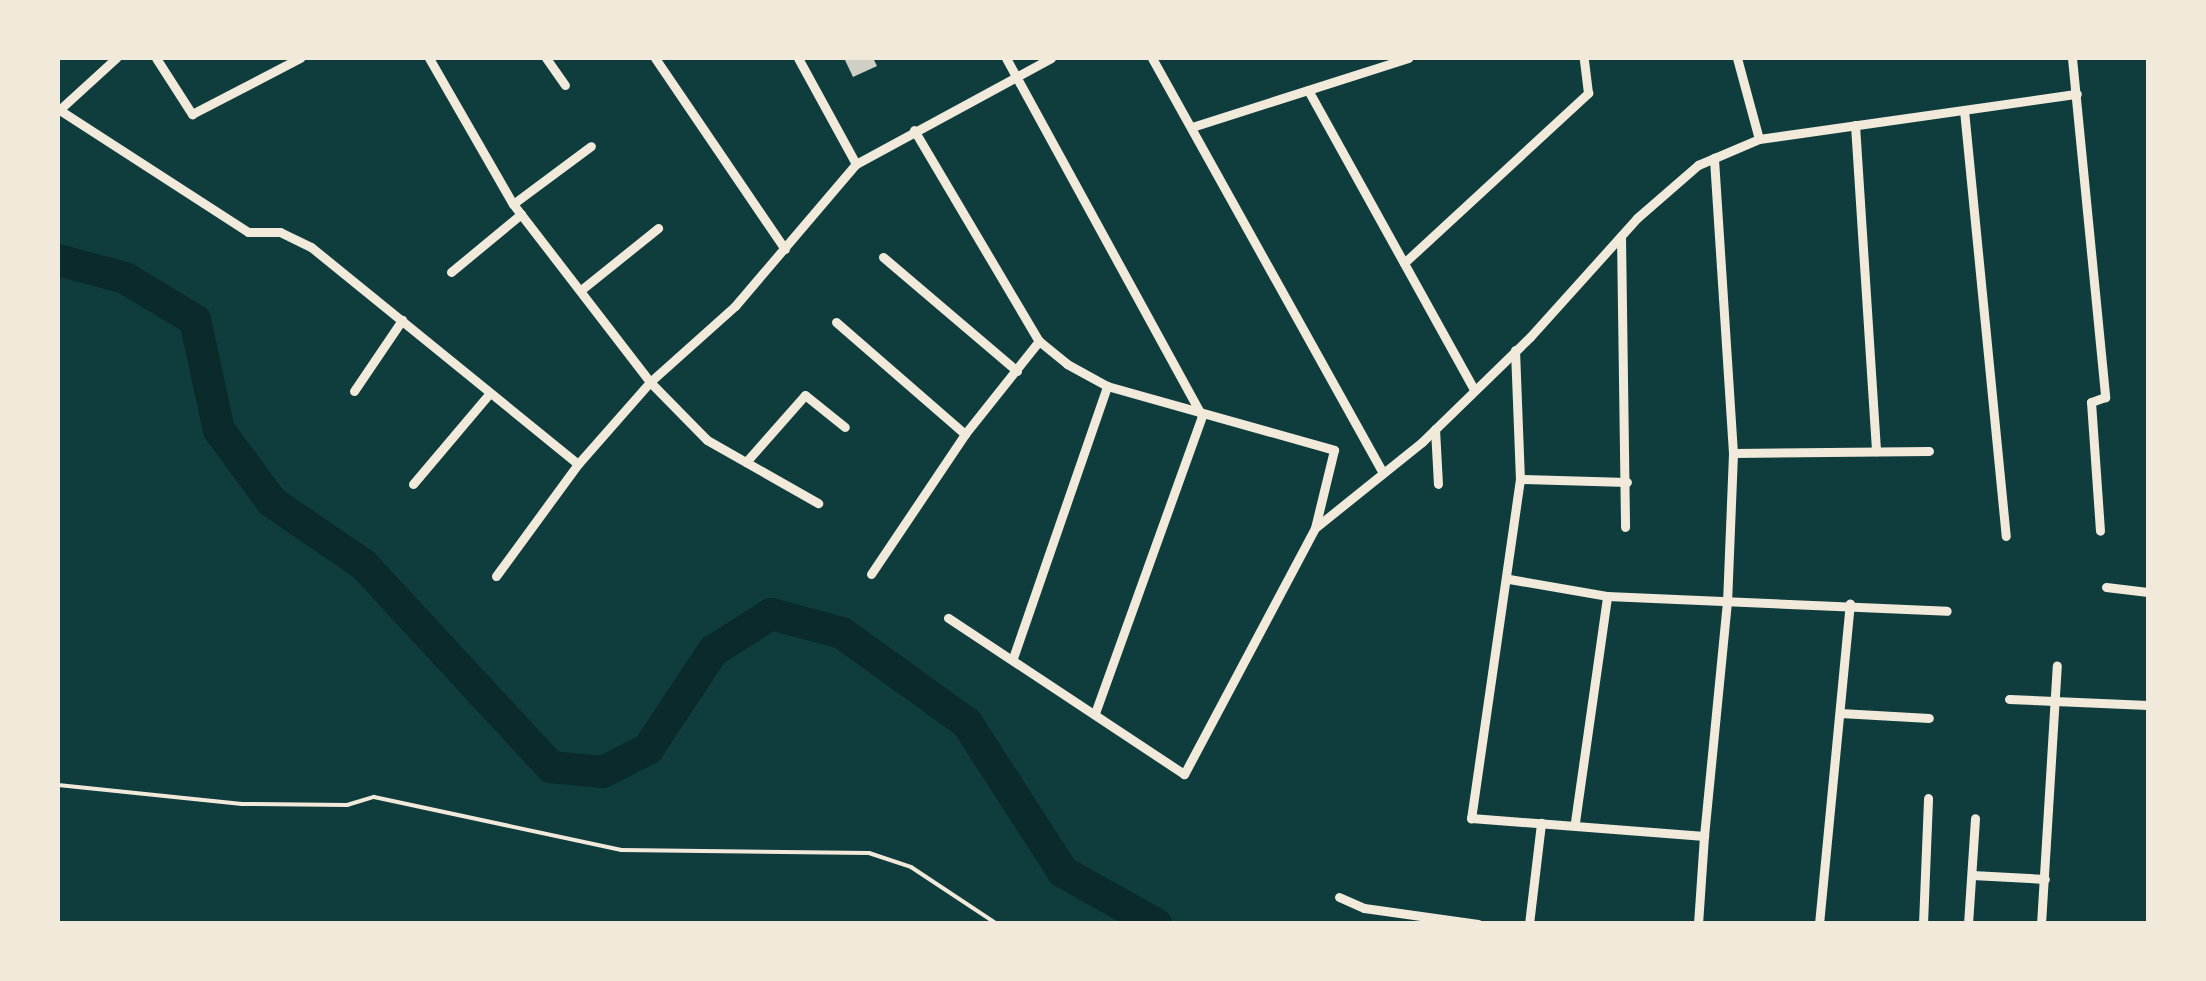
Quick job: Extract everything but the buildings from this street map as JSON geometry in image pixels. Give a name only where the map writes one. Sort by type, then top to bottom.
[{"type":"street","points":[[116,58],[58,110],[248,232],[280,232],[311,246],[578,464]]},
{"type":"street","points":[[156,58],[192,114],[300,58]]},
{"type":"street","points":[[428,58],[513,204],[650,382],[707,440],[818,503]]},
{"type":"street","points":[[546,58],[565,85]]},
{"type":"street","points":[[655,58],[785,248]]},
{"type":"street","points":[[798,58],[856,164]]},
{"type":"street","points":[[1006,58],[1202,416],[1094,714]]},
{"type":"street","points":[[496,576],[578,464],[650,382],[734,306],[856,164],[1052,58]]},
{"type":"street","points":[[1152,58],[1383,473]]},
{"type":"street","points":[[1192,127],[1408,58]]},
{"type":"street","points":[[1404,263],[1588,93],[1584,58]]},
{"type":"street","points":[[1737,58],[1759,139]]},
{"type":"street","points":[[2072,58],[2105,397],[2091,402],[2100,531]]},
{"type":"street","points":[[1308,90],[1474,390]]},
{"type":"street","points":[[1316,528],[1435,429],[1622,236],[1698,166],[1759,139],[2077,94]]},
{"type":"street","points":[[1964,110],[2006,536]]},
{"type":"street","points":[[1855,125],[1876,452]]},
{"type":"street","points":[[914,130],[1038,341],[1107,386],[1202,416],[1334,450],[1316,528],[1184,774],[948,618]]},
{"type":"street","points":[[513,204],[591,146]]},
{"type":"street","points":[[1698,924],[1727,603],[1733,454],[1714,158]]},
{"type":"street","points":[[452,272],[520,214]]},
{"type":"street","points":[[581,290],[658,228]]},
{"type":"street","points":[[1622,236],[1625,527]]},
{"type":"street","points":[[883,257],[1017,371]]},
{"type":"street","points":[[354,391],[402,320]]},
{"type":"street","points":[[836,322],[964,434]]},
{"type":"street","points":[[870,574],[964,434],[1038,341]]},
{"type":"street","points":[[1515,350],[1520,479],[1471,818],[1575,822],[1704,836]]},
{"type":"street","points":[[1013,658],[1107,386]]},
{"type":"street","points":[[413,484],[489,394]]},
{"type":"street","points":[[746,462],[805,395],[845,428]]},
{"type":"street","points":[[1435,429],[1438,484]]},
{"type":"street","points":[[1733,454],[1929,451]]},
{"type":"street","points":[[1520,479],[1627,482]]},
{"type":"street","points":[[1508,580],[1607,596],[1947,611]]},
{"type":"street","points":[[2106,587],[2148,592]]},
{"type":"street","points":[[1575,822],[1607,596]]},
{"type":"street","points":[[1819,924],[1850,604]]},
{"type":"street","points":[[2041,924],[2057,665]]},
{"type":"street","points":[[2009,700],[2148,705]]},
{"type":"street","points":[[1840,713],[1929,718]]},
{"type":"street","points":[[1923,924],[1928,798]]},
{"type":"street","points":[[1968,924],[1974,818]]},
{"type":"street","points":[[1529,924],[1541,823]]},
{"type":"street","points":[[1972,874],[2045,879]]},
{"type":"street","points":[[1338,897],[1364,908],[1478,924]]},
{"type":"path","points":[[58,785],[242,804],[347,805],[374,798],[621,850],[868,853],[911,867],[997,924]]},
{"type":"waterway","points":[[58,260],[125,278],[195,320],[219,430],[272,502],[363,564],[551,767],[603,772],[648,749],[713,651],[771,614],[842,633],[967,723],[1063,872],[1156,924]]}]
